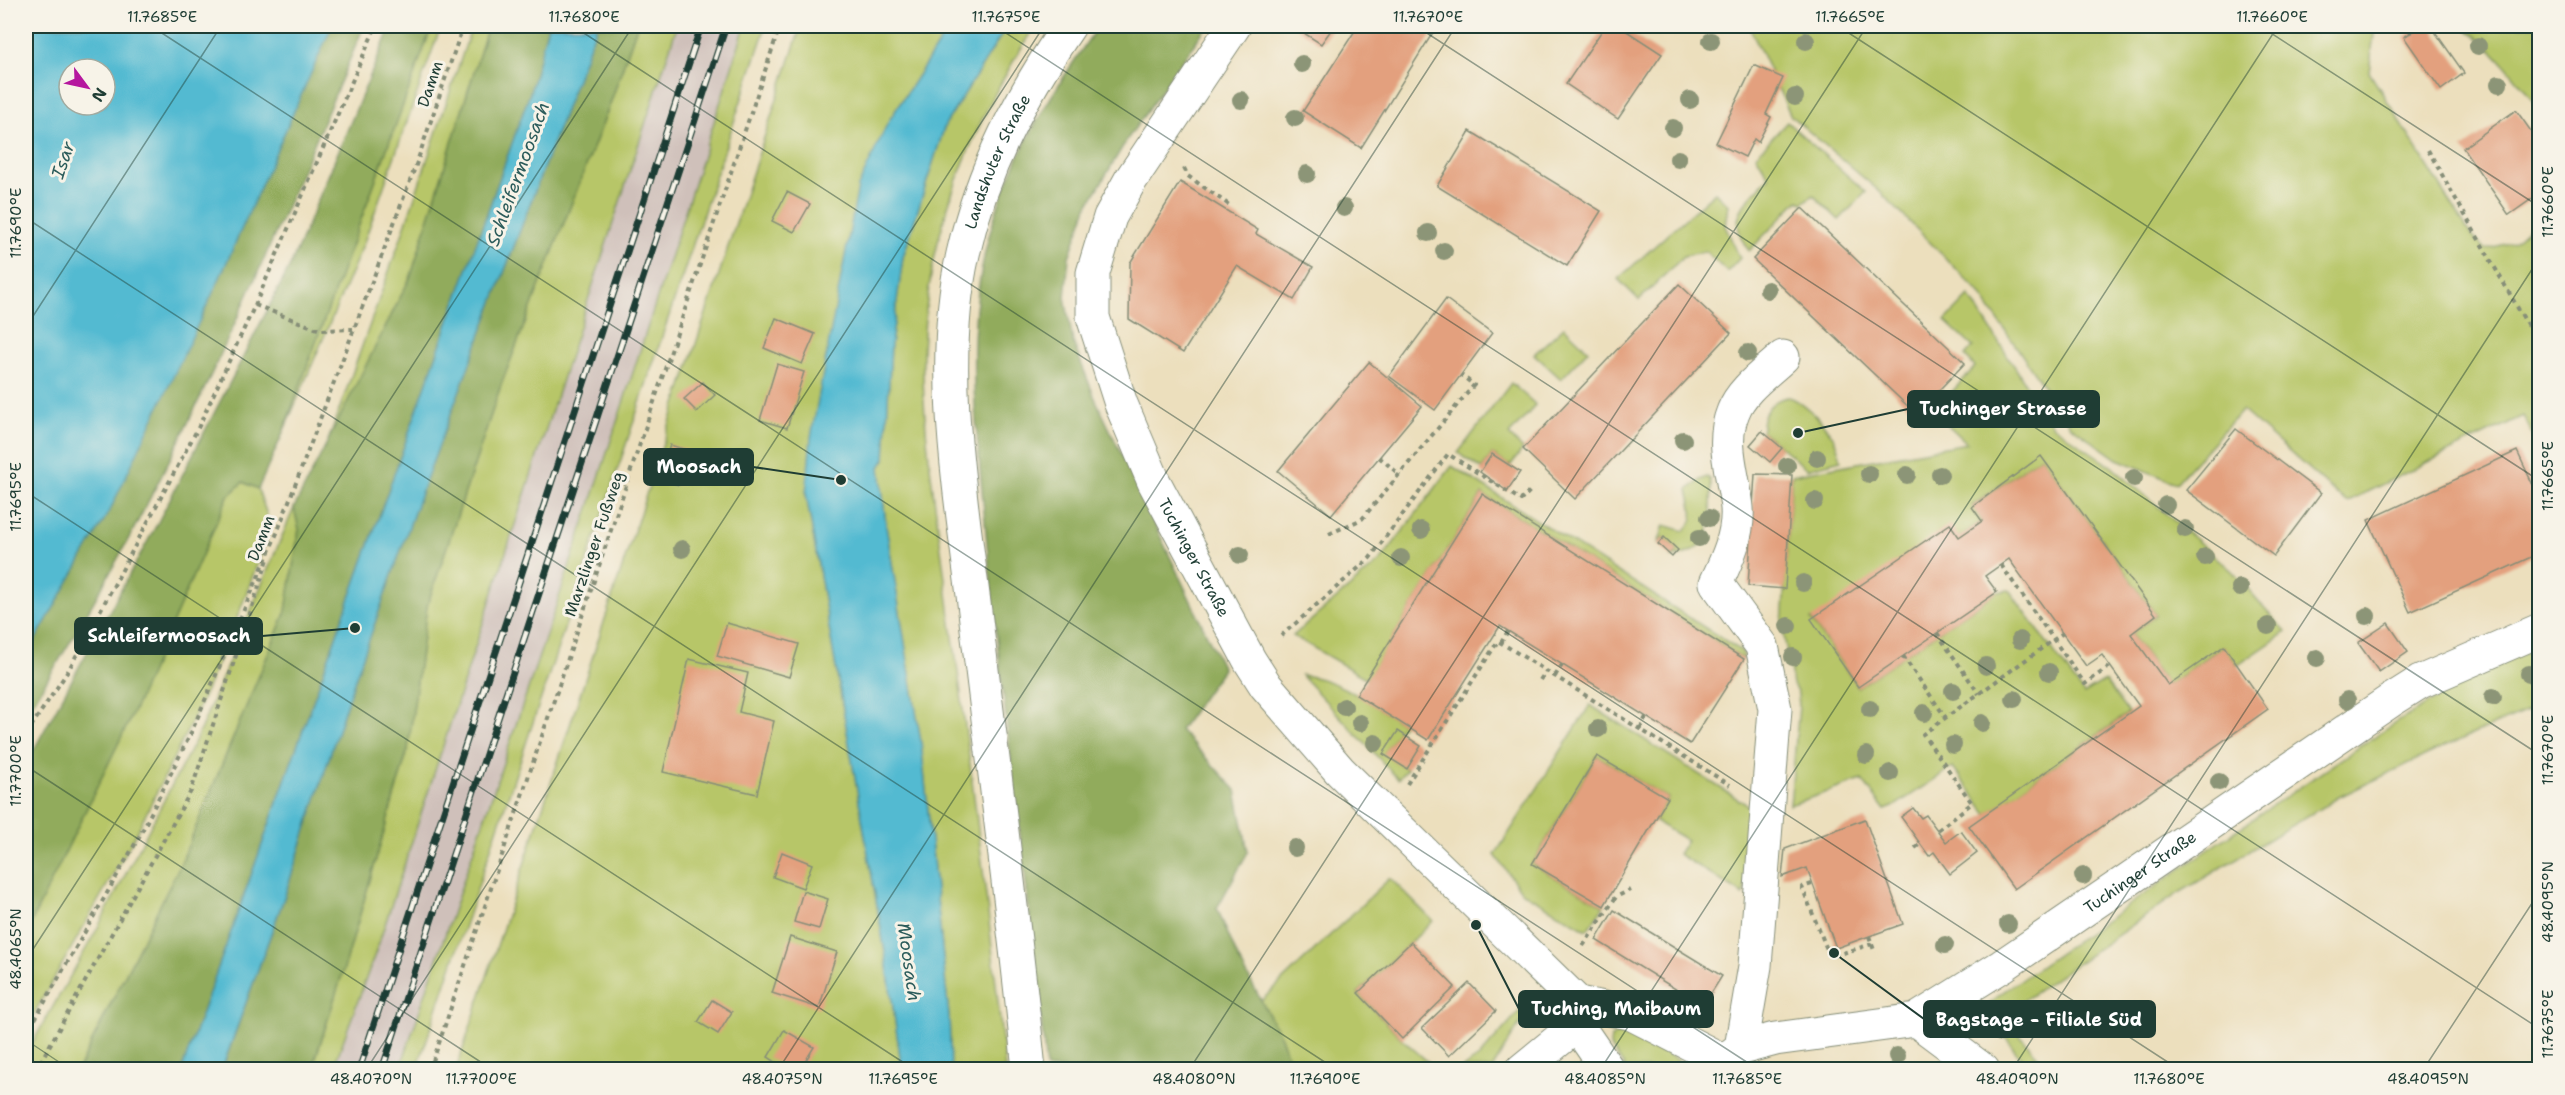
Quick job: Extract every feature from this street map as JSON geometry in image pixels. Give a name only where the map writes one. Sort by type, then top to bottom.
[{"type":"street","name":"Landshuter Straße","points":[[1029,1070],[962,506],[952,376],[954,309],[963,255],[981,185],[1009,124],[1038,71],[1069,26]]},
{"type":"street","name":"Tuchinger Straße","points":[[1234,26],[1130,181],[1110,217],[1093,273],[1093,317],[1122,404],[1154,482],[1250,661],[1266,686],[1333,762],[1386,816],[1426,852],[1577,1014],[1608,1070]]},
{"type":"street","points":[[1522,1070],[1577,1014],[1630,1013],[1725,1059],[1755,966],[1775,709],[1762,646],[1716,583],[1731,550],[1737,510],[1726,445],[1733,412],[1741,396],[1783,357]]},
{"type":"street","name":"Tuchinger Straße","points":[[1725,1059],[1775,1040],[1916,1020],[2002,966],[2420,682],[2540,630]]},
{"type":"street","points":[[1916,1020],[1983,1070]]},
{"type":"path","points":[[26,734],[68,671],[198,428],[255,305],[376,26]]},
{"type":"path","name":"Damm","points":[[26,1035],[139,837],[190,735],[277,533],[416,165],[463,26]]},
{"type":"path","name":"Marzlinger Fußweg","points":[[430,1070],[780,26]]},
{"type":"path","points":[[2410,33],[2413,26]]},
{"type":"path","points":[[2428,150],[2540,347]]},
{"type":"path","points":[[1188,176],[1232,207]]},
{"type":"path","points":[[255,305],[320,330],[353,329]]},
{"type":"path","points":[[1329,534],[1362,519],[1400,475],[1474,385],[1461,375]]},
{"type":"path","points":[[1277,639],[1370,558],[1448,454],[1521,500],[1530,491]]},
{"type":"path","points":[[1379,457],[1400,475]]},
{"type":"path","points":[[36,1070],[191,791],[277,533]]},
{"type":"path","points":[[2001,565],[2085,684],[2110,666]]},
{"type":"path","points":[[1501,643],[1508,631]]},
{"type":"path","points":[[1937,633],[1979,694]]},
{"type":"path","points":[[1938,830],[1972,803],[1923,734],[2063,633]]},
{"type":"path","points":[[1386,816],[1498,641],[1769,809]]},
{"type":"path","points":[[1903,656],[1946,718]]},
{"type":"path","points":[[1555,676],[1562,665]]},
{"type":"path","points":[[1540,680],[1546,671]]},
{"type":"path","points":[[1466,680],[1471,683]]},
{"type":"path","points":[[1640,729],[1647,717]]},
{"type":"path","points":[[1915,849],[1920,844]]},
{"type":"path","points":[[1812,884],[1802,887],[1830,957],[1872,944]]},
{"type":"path","points":[[1583,946],[1616,897],[1630,890]]},
{"type":"path","points":[[1869,936],[1875,953]]},
{"type":"shaded area","points":[[677,26],[745,26],[594,493],[400,1069],[333,1070],[379,943]]},
{"type":"green space","points":[[332,26],[364,26],[250,290],[168,463],[124,548],[26,713],[26,656],[111,508]]},
{"type":"green space","points":[[391,26],[432,26],[280,440],[258,489],[243,482],[228,496],[132,715],[26,933],[26,764],[157,524],[292,262]]},
{"type":"green space","points":[[432,26],[441,26],[363,245],[280,440]]},
{"type":"green space","points":[[472,26],[488,26],[411,276],[328,441],[402,235]]},
{"type":"green space","points":[[488,26],[548,26],[530,93],[182,1069],[78,1070],[181,863],[286,611],[299,529],[294,508],[411,276]]},
{"type":"green space","points":[[597,26],[637,26],[609,107],[501,385],[427,606],[408,749],[347,959],[312,1069],[222,1070],[285,895],[348,699],[421,493]]},
{"type":"green space","points":[[637,26],[677,26],[379,943],[333,1069],[312,1070],[408,749],[427,606],[501,385],[609,107]]},
{"type":"green space","points":[[745,26],[766,26],[417,1069],[400,1069],[594,493]]},
{"type":"green space","points":[[801,26],[950,26],[888,122],[806,494],[885,952],[902,1069],[456,1070]]},
{"type":"green space","points":[[1007,26],[1035,26],[991,101],[956,181],[933,265],[926,308],[923,352],[929,456],[978,825],[1005,1069],[951,1069],[949,1016],[921,742],[886,526],[880,467],[885,459],[891,345],[903,257],[945,125]]},
{"type":"green space","points":[[1098,26],[1207,26],[1126,141],[1087,207],[1069,257],[1065,297],[1073,342],[1094,396],[1223,669],[1180,730],[1236,790],[1248,852],[1217,908],[1238,958],[1281,1037],[1292,1069],[1046,1069],[993,599],[977,432],[974,333],[982,267],[1000,200],[1012,170],[1042,111]]},
{"type":"green space","points":[[1749,26],[2375,26],[2369,72],[2472,237],[2485,249],[2514,242],[2539,219],[2539,446],[2523,416],[2346,502],[2242,410],[2176,483],[2117,459],[2071,426],[1978,291],[1879,191],[1791,116]]},
{"type":"green space","points":[[2462,26],[2539,26],[2539,109],[2494,53]]},
{"type":"green space","points":[[1787,122],[1866,192],[1839,220],[1813,195],[1803,203],[1798,200],[1749,251],[1738,229],[1738,219],[1746,202],[1769,177],[1756,155]]},
{"type":"green space","points":[[1715,192],[1728,205],[1725,226],[1740,258],[1727,272],[1705,251],[1684,256],[1639,300],[1618,279]]},
{"type":"green space","points":[[1969,296],[2053,426],[2111,466],[2232,571],[2286,632],[2238,665],[2223,646],[2168,685],[2131,634],[2156,615],[2041,456],[1972,506],[1982,521],[1959,537],[1811,620],[1858,687],[1997,592],[2009,590],[2084,694],[2105,681],[2128,713],[1987,814],[1953,767],[1885,810],[1862,780],[1790,805],[1799,706],[1782,625],[1792,475],[1967,443],[1926,404],[1941,390],[1948,396],[1975,367],[1965,356],[1973,347],[1945,321]]},
{"type":"green space","points":[[1564,327],[1588,350],[1561,379],[1534,354]]},
{"type":"green space","points":[[1511,383],[1536,405],[1509,435],[1523,449],[1510,466],[1492,454],[1482,469],[1458,453]]},
{"type":"green space","points":[[1788,397],[1806,408],[1825,426],[1838,448],[1841,460],[1807,469],[1762,431],[1763,419],[1768,409],[1776,401]]},
{"type":"green space","points":[[1452,466],[1743,652],[1744,659],[1482,494],[1367,679],[1293,636],[1381,560]]},
{"type":"green space","points":[[1707,477],[1711,485],[1708,532],[1704,541],[1697,548],[1686,554],[1672,557],[1678,550],[1664,537],[1658,544],[1664,525],[1684,531],[1692,517],[1688,490]]},
{"type":"green space","points":[[243,482],[258,489],[267,515],[269,533],[239,613],[198,709],[135,836],[26,1028],[26,933],[132,715],[228,496]]},
{"type":"green space","points":[[294,508],[299,529],[286,611],[181,863],[78,1069],[26,1070],[26,1054],[96,931],[198,735]]},
{"type":"green space","points":[[2539,646],[2539,706],[2443,747],[2339,797],[2179,893],[2014,1007],[2004,1016],[2048,1069],[2029,1069],[1995,1023],[1984,1018],[1989,1005],[2006,990],[2350,753],[2442,695]]},
{"type":"green space","points":[[1301,675],[1315,677],[1341,687],[1403,724],[1384,753],[1407,769],[1398,779]]},
{"type":"green space","points":[[1590,705],[1752,808],[1744,895],[1678,854],[1687,840],[1654,821],[1668,798],[1597,756],[1532,864],[1604,906],[1587,930],[1522,892],[1495,855]]},
{"type":"green space","points":[[1390,878],[1433,921],[1358,993],[1402,1039],[1436,1069],[1292,1069],[1281,1037],[1261,1001]]},
{"type":"green space","points":[[1524,1006],[1528,1010],[1492,1069],[1461,1069],[1479,1057]]},
{"type":"green space","points":[[1623,1031],[1678,1060],[1681,1069],[1626,1069],[1610,1046],[1611,1037]]},
{"type":"water","name":"Isar","points":[[26,26],[332,26],[218,282],[111,508],[26,656]]},
{"type":"water","points":[[548,26],[597,26],[421,493],[348,699],[285,895],[222,1069],[182,1069],[530,93]]},
{"type":"water","points":[[950,26],[1007,26],[945,125],[903,257],[891,345],[885,459],[880,467],[886,526],[921,742],[949,1016],[951,1069],[902,1070],[885,952],[806,494],[811,437],[858,187],[888,122]]},
{"type":"building","points":[[1293,26],[1334,26],[1321,44]]},
{"type":"building","points":[[1358,26],[1437,26],[1361,148],[1303,111]]},
{"type":"building","points":[[1605,26],[1619,26],[1662,54],[1618,119],[1566,84]]},
{"type":"building","points":[[2421,26],[2431,26],[2464,73],[2441,90],[2404,37]]},
{"type":"building","points":[[1754,65],[1783,78],[1766,114],[1771,117],[1758,142],[1754,139],[1745,157],[1716,143]]},
{"type":"building","points":[[2516,110],[2540,144],[2540,193],[2509,215],[2463,148]]},
{"type":"building","points":[[1470,131],[1601,211],[1567,266],[1437,186]]},
{"type":"building","points":[[1180,182],[1258,230],[1256,234],[1313,267],[1294,300],[1237,266],[1183,353],[1129,319],[1130,263]]},
{"type":"building","points":[[787,192],[810,204],[794,232],[772,221]]},
{"type":"building","points":[[1802,208],[1965,363],[1916,414],[1753,259]]},
{"type":"building","points":[[1679,284],[1731,333],[1575,499],[1523,449]]},
{"type":"building","points":[[1446,299],[1492,333],[1435,410],[1389,376]]},
{"type":"building","points":[[776,318],[815,334],[802,364],[764,348]]},
{"type":"building","points":[[1369,362],[1422,406],[1331,515],[1278,471]]},
{"type":"building","points":[[777,364],[804,372],[787,428],[760,420]]},
{"type":"building","points":[[703,382],[715,395],[697,412],[684,399]]},
{"type":"building","points":[[2236,429],[2321,493],[2274,556],[2186,490]]},
{"type":"building","points":[[1762,431],[1782,448],[1770,462],[1750,445]]},
{"type":"building","points":[[670,445],[690,451],[679,485],[658,479]]},
{"type":"building","points":[[2517,451],[2540,500],[2540,553],[2410,612],[2368,520]]},
{"type":"building","points":[[1492,454],[1520,472],[1507,491],[1480,472]]},
{"type":"building","points":[[2041,456],[2156,615],[2131,634],[2168,685],[2224,646],[2268,709],[2014,889],[1969,826],[2139,706],[2102,655],[2086,666],[2009,559],[1985,576],[1997,592],[1858,687],[1811,619],[1950,524],[1959,537],[1982,521],[1972,507]]},
{"type":"building","points":[[1755,474],[1792,475],[1785,589],[1748,586]]},
{"type":"building","points":[[1482,494],[1744,659],[1690,744],[1500,626],[1428,740],[1356,695]]},
{"type":"building","points":[[1664,537],[1678,550],[1672,557],[1658,544]]},
{"type":"building","points":[[727,623],[799,644],[789,677],[717,656]]},
{"type":"building","points":[[2388,623],[2408,652],[2379,672],[2358,643]]},
{"type":"building","points":[[689,659],[748,673],[739,712],[774,721],[757,794],[663,772]]},
{"type":"building","points":[[1398,731],[1421,746],[1407,769],[1383,754]]},
{"type":"building","points":[[1597,756],[1668,798],[1604,906],[1532,864]]},
{"type":"building","points":[[1913,808],[1921,818],[1926,815],[1946,842],[1961,831],[1977,853],[1950,874],[1934,852],[1929,856],[1901,817]]},
{"type":"building","points":[[1865,819],[1903,924],[1836,948],[1807,868],[1782,877],[1785,849]]},
{"type":"building","points":[[782,852],[812,864],[803,888],[773,877]]},
{"type":"building","points":[[803,891],[828,899],[819,929],[794,922]]},
{"type":"building","points":[[1614,910],[1722,976],[1703,1006],[1596,940]]},
{"type":"building","points":[[790,937],[837,952],[819,1008],[772,993]]},
{"type":"building","points":[[1411,942],[1455,987],[1402,1039],[1358,993]]},
{"type":"building","points":[[1469,983],[1496,1011],[1449,1056],[1422,1028]]},
{"type":"building","points":[[712,1000],[732,1012],[718,1034],[698,1022]]},
{"type":"building","points":[[784,1030],[814,1047],[800,1070],[788,1070],[768,1057]]},
{"type":"railway","points":[[359,1070],[701,26]]},
{"type":"railway","points":[[382,1070],[726,26]]},
{"type":"place","name":"Tuchinger Strasse","points":[[1798,433]]},
{"type":"place","name":"Moosach","points":[[841,480]]},
{"type":"place","name":"Schleifermoosach","points":[[355,628]]},
{"type":"place","name":"Tuching, Maibaum","points":[[1476,925]]},
{"type":"place","name":"Bagstage - Filiale Süd","points":[[1834,953]]}]
